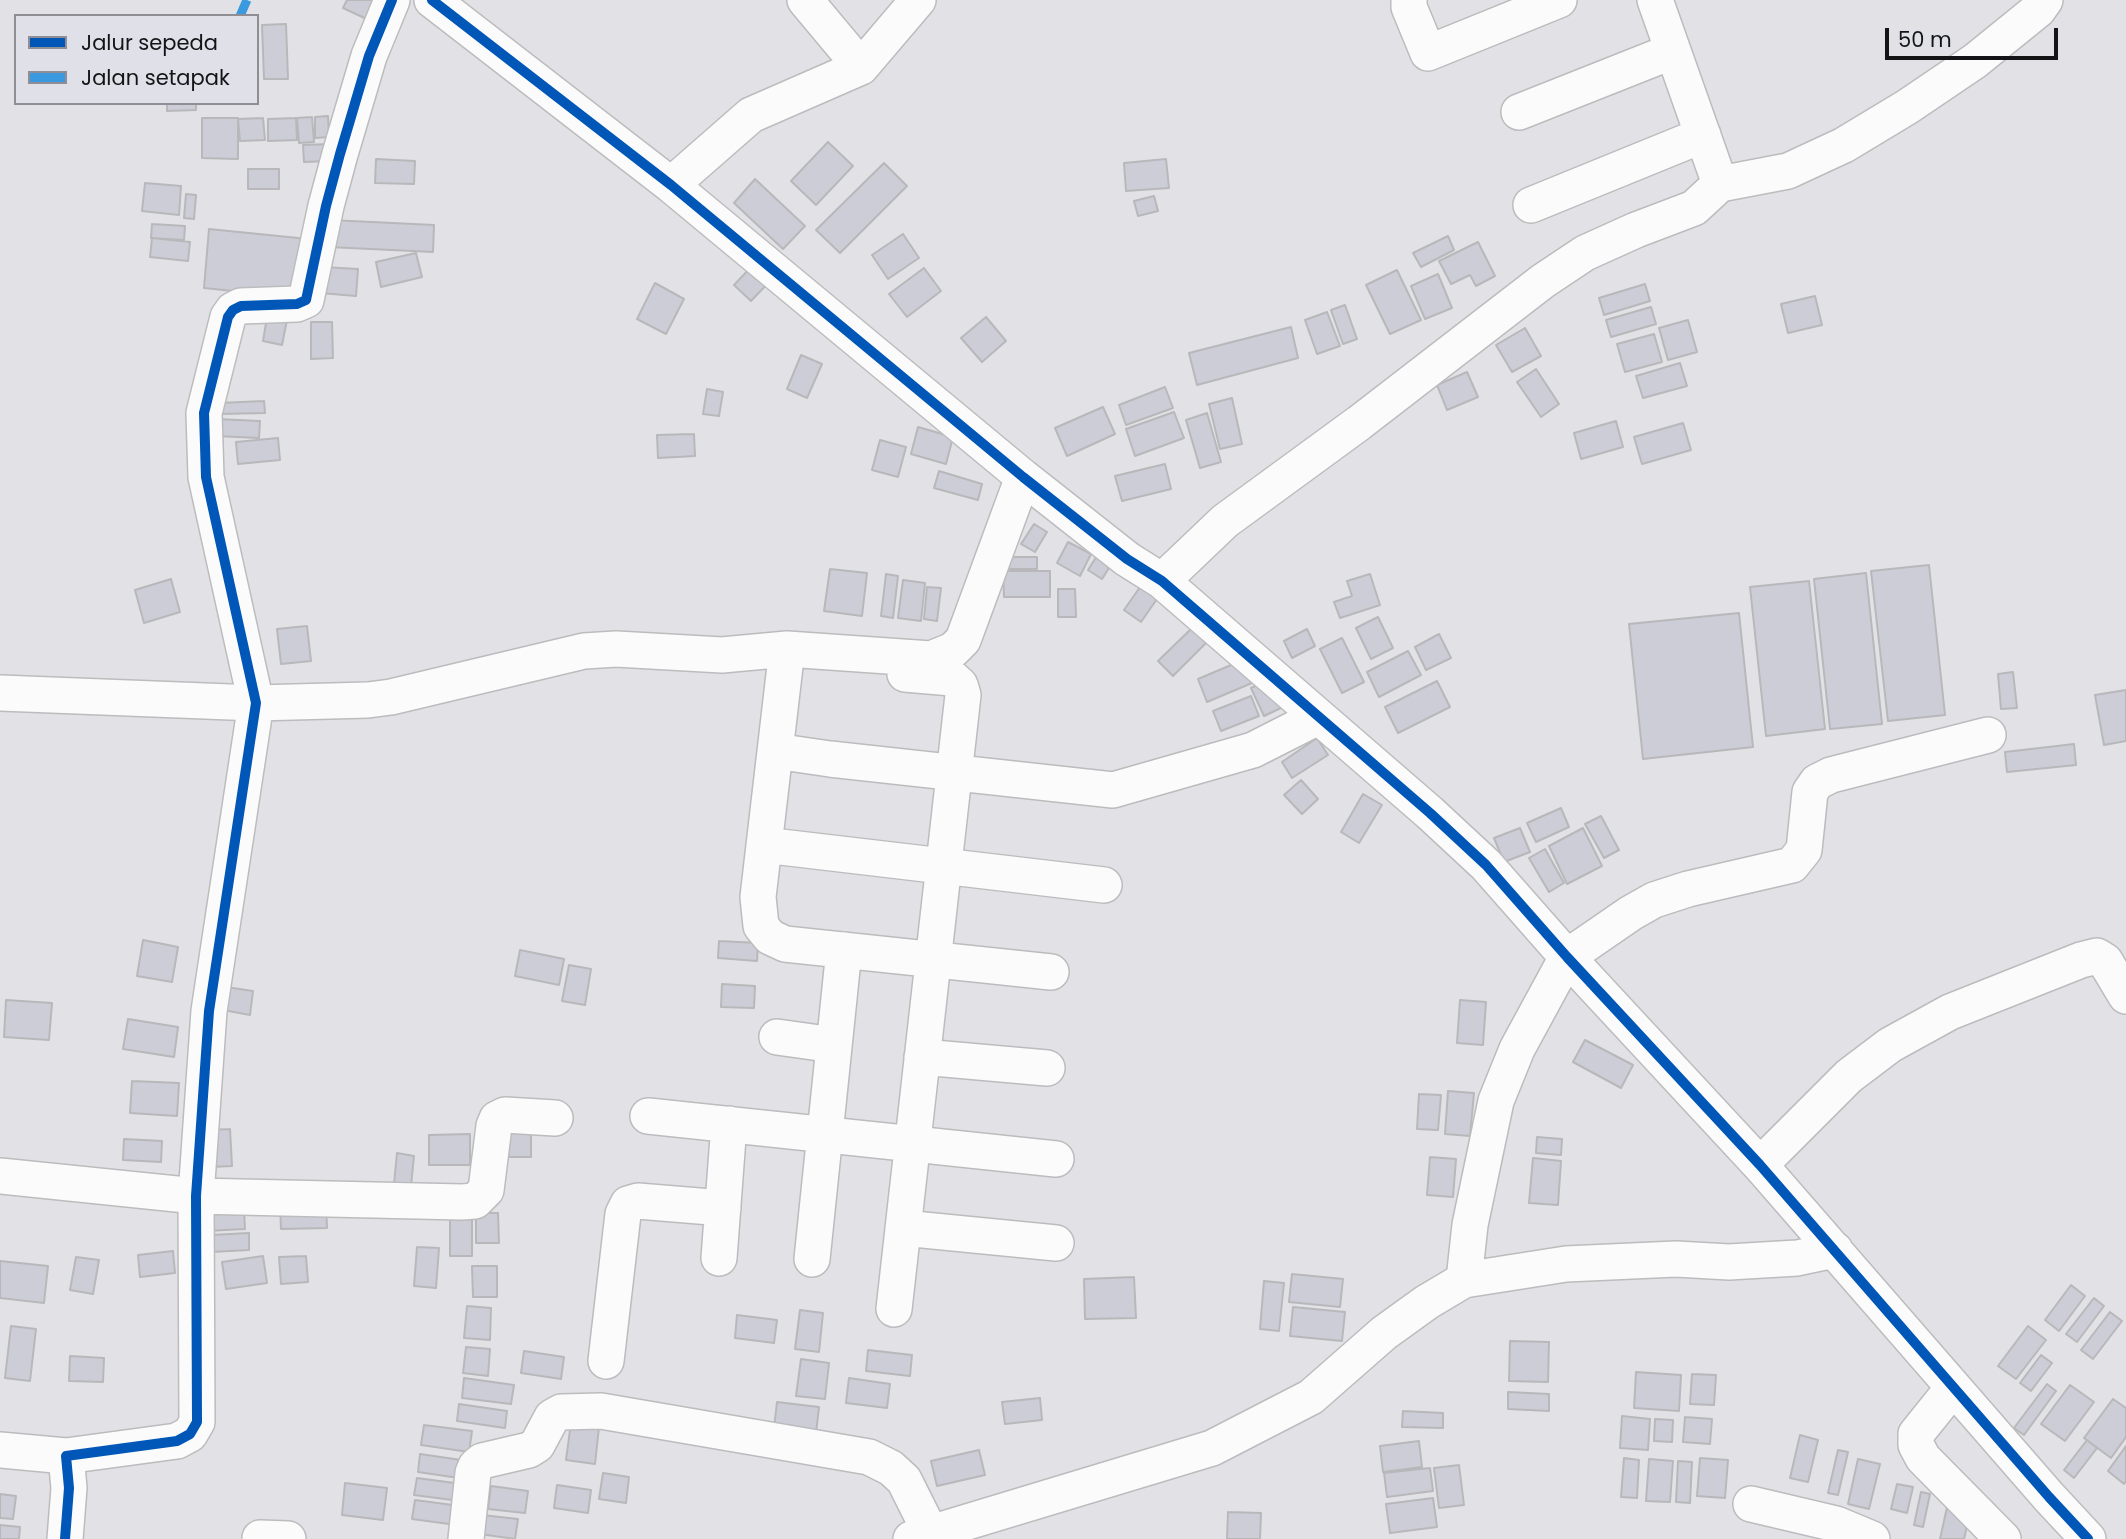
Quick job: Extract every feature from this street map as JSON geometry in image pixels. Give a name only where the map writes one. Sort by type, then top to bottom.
[{"type":"street","points":[[0,1450],[66,1456],[177,1441],[190,1434],[197,1422],[196,1196],[209,1011],[256,703],[206,477],[204,413],[228,317],[233,310],[241,306],[297,304],[306,300],[326,206],[344,142],[369,56],[392,0]]},
{"type":"street","points":[[432,0],[671,185],[1023,477],[1127,559],[1163,581],[1486,865],[1835,1250],[2088,1539]]},
{"type":"street","points":[[805,0],[861,67]]},
{"type":"street","points":[[671,185],[751,115],[861,67],[918,0]]},
{"type":"street","points":[[1409,0],[1409,8],[1429,53],[1559,0]]},
{"type":"street","points":[[1655,0],[1720,184]]},
{"type":"street","points":[[1163,581],[1225,521],[1359,423],[1543,281],[1585,253],[1694,208],[1720,184],[1788,171],[1844,145],[1975,61],[2038,10],[2045,0]]},
{"type":"street","points":[[1519,112],[1673,51]]},
{"type":"street","points":[[1531,205],[1703,135]]},
{"type":"street","points":[[0,693],[256,703],[391,697],[584,651],[616,649],[722,655],[931,659],[953,650],[963,640],[1023,477]]},
{"type":"street","points":[[786,657],[758,897],[761,926],[770,937],[785,944],[1051,972]]},
{"type":"street","points":[[786,657],[952,678],[960,685],[963,695],[894,1309]]},
{"type":"street","points":[[775,751],[1114,790],[1253,750],[1318,717]]},
{"type":"street","points":[[1464,1280],[1470,1225],[1496,1101],[1517,1048],[1567,957],[1654,900],[1688,889],[1792,865],[1804,850],[1810,792],[1817,782],[1830,775],[1988,735]]},
{"type":"street","points":[[764,845],[1104,885]]},
{"type":"street","points":[[812,1259],[844,950]]},
{"type":"street","points":[[1759,1165],[1849,1076],[1890,1045],[1950,1012],[2097,956],[2105,961],[2126,996]]},
{"type":"street","points":[[777,1037],[834,1045]]},
{"type":"street","points":[[922,1057],[1047,1068]]},
{"type":"street","points":[[0,1176],[196,1196],[475,1201],[486,1190],[497,1119],[505,1115],[555,1118]]},
{"type":"street","points":[[648,1116],[1056,1160]]},
{"type":"street","points":[[719,1258],[729,1125]]},
{"type":"street","points":[[606,1361],[623,1214],[628,1204],[638,1200],[723,1208]]},
{"type":"street","points":[[903,1228],[1055,1242]]},
{"type":"street","points":[[466,1539],[473,1472],[477,1466],[482,1461],[529,1450],[537,1445],[552,1417],[561,1412],[601,1411],[869,1457],[891,1468],[904,1480],[921,1536],[1212,1448],[1311,1397],[1384,1333],[1464,1280],[1566,1264],[1676,1259],[1729,1262],[1797,1258],[1835,1250]]},
{"type":"street","points":[[1954,1388],[1916,1434],[1916,1445],[1923,1458],[2003,1539]]},
{"type":"street","points":[[65,1539],[69,1488],[66,1456]]},
{"type":"street","points":[[1751,1504],[1836,1524],[1872,1539]]},
{"type":"building","points":[[347,0],[381,0],[371,21],[343,8]]},
{"type":"building","points":[[286,24],[288,79],[264,79],[262,25]]},
{"type":"building","points":[[167,105],[196,105],[196,110],[167,111]]},
{"type":"building","points":[[328,116],[329,137],[315,138],[315,117]]},
{"type":"building","points":[[312,117],[314,142],[299,143],[297,118]]},
{"type":"building","points":[[202,118],[238,118],[238,159],[202,158]]},
{"type":"building","points":[[263,118],[265,140],[240,141],[238,119]]},
{"type":"building","points":[[296,118],[297,140],[268,141],[268,119]]},
{"type":"building","points":[[828,142],[853,166],[816,205],[791,181]]},
{"type":"building","points":[[331,144],[331,161],[304,162],[303,145]]},
{"type":"building","points":[[376,159],[415,161],[414,184],[375,183]]},
{"type":"building","points":[[1166,159],[1169,188],[1126,191],[1124,163]]},
{"type":"building","points":[[884,163],[907,186],[840,253],[816,230]]},
{"type":"building","points":[[248,169],[279,169],[279,189],[248,189]]},
{"type":"building","points":[[755,179],[805,226],[783,249],[734,203]]},
{"type":"building","points":[[145,183],[181,186],[179,215],[142,211]]},
{"type":"building","points":[[186,194],[196,195],[194,219],[184,218]]},
{"type":"building","points":[[1154,196],[1158,211],[1138,216],[1134,201]]},
{"type":"building","points":[[330,220],[434,225],[433,252],[329,247]]},
{"type":"building","points":[[152,224],[185,226],[184,240],[151,238]]},
{"type":"building","points":[[209,229],[308,239],[302,298],[204,288]]},
{"type":"building","points":[[903,234],[919,258],[888,279],[872,255]]},
{"type":"building","points":[[1448,236],[1454,250],[1421,267],[1413,253]]},
{"type":"building","points":[[152,238],[190,242],[188,261],[150,257]]},
{"type":"building","points":[[1478,242],[1495,276],[1476,286],[1470,275],[1451,284],[1439,261]]},
{"type":"building","points":[[416,253],[422,277],[381,287],[376,262]]},
{"type":"building","points":[[754,264],[771,280],[751,301],[734,285]]},
{"type":"building","points":[[322,267],[358,269],[356,296],[320,293]]},
{"type":"building","points":[[924,268],[941,291],[907,317],[889,294]]},
{"type":"building","points":[[1397,270],[1421,320],[1390,334],[1366,285]]},
{"type":"building","points":[[1438,274],[1452,308],[1425,319],[1411,286]]},
{"type":"building","points":[[655,283],[684,299],[666,334],[637,319]]},
{"type":"building","points":[[1645,284],[1650,301],[1604,315],[1599,298]]},
{"type":"building","points":[[1815,296],[1822,325],[1788,333],[1781,304]]},
{"type":"building","points":[[1345,305],[1357,339],[1343,344],[1331,310]]},
{"type":"building","points":[[1651,307],[1656,324],[1611,337],[1606,320]]},
{"type":"building","points":[[1327,312],[1340,346],[1317,354],[1305,320]]},
{"type":"building","points":[[267,317],[287,320],[282,345],[263,341]]},
{"type":"building","points":[[986,317],[1006,341],[982,362],[961,338]]},
{"type":"building","points":[[1688,320],[1697,352],[1668,360],[1659,328]]},
{"type":"building","points":[[311,322],[332,322],[333,358],[311,359]]},
{"type":"building","points":[[1291,327],[1298,358],[1197,385],[1189,353]]},
{"type":"building","points":[[1525,328],[1541,356],[1512,372],[1496,345]]},
{"type":"building","points":[[1654,334],[1662,362],[1625,372],[1617,344]]},
{"type":"building","points":[[801,355],[822,364],[807,398],[787,389]]},
{"type":"building","points":[[1680,363],[1687,386],[1643,398],[1636,376]]},
{"type":"building","points":[[1536,369],[1559,404],[1541,417],[1517,382]]},
{"type":"building","points":[[1467,372],[1478,397],[1447,410],[1437,385]]},
{"type":"building","points":[[1165,387],[1173,408],[1126,425],[1119,405]]},
{"type":"building","points":[[707,389],[723,392],[719,416],[703,414]]},
{"type":"building","points":[[1232,398],[1242,444],[1220,449],[1209,404]]},
{"type":"building","points":[[264,401],[265,413],[219,414],[219,403]]},
{"type":"building","points":[[1103,407],[1115,434],[1067,456],[1055,428]]},
{"type":"building","points":[[1174,412],[1184,438],[1135,456],[1126,429]]},
{"type":"building","points":[[1207,413],[1221,462],[1200,468],[1186,420]]},
{"type":"building","points":[[216,419],[260,421],[259,438],[215,436]]},
{"type":"building","points":[[1616,421],[1623,447],[1581,459],[1574,433]]},
{"type":"building","points":[[1683,423],[1691,450],[1642,464],[1634,437]]},
{"type":"building","points":[[918,427],[953,437],[946,464],[911,454]]},
{"type":"building","points":[[694,434],[695,456],[658,458],[657,435]]},
{"type":"building","points":[[278,438],[280,460],[238,464],[236,442]]},
{"type":"building","points":[[880,440],[906,447],[898,477],[872,470]]},
{"type":"building","points":[[1165,464],[1171,489],[1122,501],[1115,476]]},
{"type":"building","points":[[939,471],[982,484],[978,500],[934,488]]},
{"type":"building","points":[[1034,524],[1047,532],[1035,552],[1021,544]]},
{"type":"building","points":[[1068,542],[1091,554],[1080,576],[1057,563]]},
{"type":"building","points":[[1100,551],[1114,560],[1102,579],[1088,570]]},
{"type":"building","points":[[1005,557],[1037,557],[1037,569],[1005,569]]},
{"type":"building","points":[[1929,565],[1945,715],[1888,721],[1871,571]]},
{"type":"building","points":[[830,569],[867,573],[862,616],[824,611]]},
{"type":"building","points":[[1003,571],[1050,571],[1050,597],[1004,597]]},
{"type":"building","points":[[1866,573],[1882,724],[1830,729],[1814,579]]},
{"type":"building","points":[[886,574],[898,576],[893,618],[881,616]]},
{"type":"building","points":[[1370,574],[1380,605],[1340,618],[1334,602],[1352,596],[1347,581]]},
{"type":"building","points":[[1147,577],[1164,589],[1141,622],[1124,610]]},
{"type":"building","points":[[171,579],[180,612],[144,623],[135,590]]},
{"type":"building","points":[[903,580],[925,583],[921,621],[898,618]]},
{"type":"building","points":[[1809,581],[1825,729],[1766,736],[1750,587]]},
{"type":"building","points":[[927,587],[941,588],[937,621],[924,619]]},
{"type":"building","points":[[1058,589],[1075,589],[1076,617],[1058,617]]},
{"type":"building","points":[[1739,613],[1753,747],[1643,759],[1629,624]]},
{"type":"building","points":[[1378,617],[1393,648],[1371,659],[1356,628]]},
{"type":"building","points":[[307,626],[311,661],[281,664],[277,629]]},
{"type":"building","points":[[1193,627],[1207,642],[1173,676],[1158,661]]},
{"type":"building","points":[[1307,629],[1315,646],[1292,658],[1284,641]]},
{"type":"building","points":[[1439,634],[1451,658],[1426,670],[1415,647]]},
{"type":"building","points":[[1342,638],[1364,682],[1342,693],[1320,649]]},
{"type":"building","points":[[1408,651],[1421,675],[1379,697],[1367,672]]},
{"type":"building","points":[[1243,660],[1252,683],[1207,702],[1198,679]]},
{"type":"building","points":[[2013,672],[2017,708],[2001,709],[1998,674]]},
{"type":"building","points":[[1270,679],[1283,707],[1264,716],[1251,688]]},
{"type":"building","points":[[1437,681],[1450,707],[1398,733],[1385,707]]},
{"type":"building","points":[[2126,690],[2126,741],[2104,745],[2095,695]]},
{"type":"building","points":[[1251,696],[1259,716],[1221,731],[1213,711]]},
{"type":"building","points":[[1317,738],[1328,755],[1292,778],[1282,762]]},
{"type":"building","points":[[2074,744],[2076,765],[2007,772],[2005,752]]},
{"type":"building","points":[[1301,780],[1318,799],[1302,814],[1284,795]]},
{"type":"building","points":[[1363,794],[1382,805],[1359,843],[1341,832]]},
{"type":"building","points":[[1561,808],[1569,827],[1536,842],[1527,823]]},
{"type":"building","points":[[1601,816],[1619,850],[1604,858],[1585,824]]},
{"type":"building","points":[[1520,828],[1530,852],[1504,862],[1494,838]]},
{"type":"building","points":[[1583,828],[1602,866],[1567,884],[1549,846]]},
{"type":"building","points":[[1545,849],[1564,883],[1549,892],[1529,858]]},
{"type":"building","points":[[143,940],[178,947],[172,982],[137,976]]},
{"type":"building","points":[[719,941],[758,943],[757,961],[718,958]]},
{"type":"building","points":[[520,950],[564,959],[559,985],[515,976]]},
{"type":"building","points":[[569,965],[591,969],[585,1005],[562,1001]]},
{"type":"building","points":[[722,984],[755,986],[754,1008],[721,1007]]},
{"type":"building","points":[[226,987],[253,991],[250,1015],[223,1010]]},
{"type":"building","points":[[6,1000],[52,1003],[49,1040],[4,1037]]},
{"type":"building","points":[[1460,1000],[1486,1002],[1483,1045],[1457,1043]]},
{"type":"building","points":[[128,1019],[178,1027],[174,1057],[123,1049]]},
{"type":"building","points":[[1585,1040],[1633,1065],[1621,1088],[1573,1062]]},
{"type":"building","points":[[132,1081],[179,1083],[177,1116],[130,1113]]},
{"type":"building","points":[[1448,1091],[1474,1093],[1470,1136],[1445,1134]]},
{"type":"building","points":[[1419,1094],[1441,1095],[1438,1130],[1417,1129]]},
{"type":"building","points":[[531,1127],[531,1157],[507,1157],[507,1128]]},
{"type":"building","points":[[230,1129],[232,1166],[211,1167],[210,1130]]},
{"type":"building","points":[[470,1134],[470,1165],[429,1165],[429,1135]]},
{"type":"building","points":[[1537,1137],[1562,1139],[1561,1155],[1536,1153]]},
{"type":"building","points":[[124,1139],[162,1141],[161,1162],[123,1160]]},
{"type":"building","points":[[397,1153],[414,1156],[411,1186],[394,1184]]},
{"type":"building","points":[[1430,1157],[1456,1159],[1453,1197],[1427,1195]]},
{"type":"building","points":[[1533,1158],[1561,1161],[1558,1205],[1529,1203]]},
{"type":"building","points":[[326,1203],[327,1228],[281,1229],[280,1205]]},
{"type":"building","points":[[244,1211],[245,1229],[206,1231],[205,1212]]},
{"type":"building","points":[[472,1211],[472,1256],[450,1256],[450,1212]]},
{"type":"building","points":[[476,1213],[498,1213],[499,1243],[476,1243]]},
{"type":"building","points":[[249,1233],[249,1250],[211,1252],[211,1235]]},
{"type":"building","points":[[417,1247],[439,1248],[436,1288],[414,1286]]},
{"type":"building","points":[[173,1251],[175,1273],[140,1277],[138,1255]]},
{"type":"building","points":[[263,1256],[267,1283],[226,1289],[222,1262]]},
{"type":"building","points":[[306,1256],[308,1282],[281,1284],[279,1257]]},
{"type":"building","points":[[76,1257],[99,1260],[93,1294],[70,1290]]},
{"type":"building","points":[[0,1261],[48,1266],[44,1303],[0,1298]]},
{"type":"building","points":[[472,1266],[497,1266],[497,1297],[473,1297]]},
{"type":"building","points":[[1292,1274],[1343,1279],[1340,1307],[1289,1302]]},
{"type":"building","points":[[1134,1277],[1136,1318],[1085,1319],[1084,1279]]},
{"type":"building","points":[[1264,1281],[1284,1283],[1279,1331],[1260,1329]]},
{"type":"building","points":[[2071,1285],[2085,1296],[2059,1331],[2045,1320]]},
{"type":"building","points":[[2094,1298],[2104,1306],[2077,1342],[2066,1334]]},
{"type":"building","points":[[467,1306],[491,1308],[490,1340],[464,1338]]},
{"type":"building","points":[[1293,1307],[1345,1312],[1342,1341],[1290,1336]]},
{"type":"building","points":[[800,1310],[823,1313],[819,1352],[795,1349]]},
{"type":"building","points":[[2110,1312],[2122,1321],[2093,1359],[2081,1350]]},
{"type":"building","points":[[737,1315],[777,1320],[774,1343],[735,1338]]},
{"type":"building","points":[[11,1326],[36,1329],[30,1381],[5,1378]]},
{"type":"building","points":[[2028,1326],[2046,1340],[2016,1379],[1998,1366]]},
{"type":"building","points":[[1510,1341],[1549,1342],[1548,1382],[1509,1381]]},
{"type":"building","points":[[466,1347],[490,1349],[488,1376],[463,1373]]},
{"type":"building","points":[[868,1350],[912,1355],[910,1376],[866,1371]]},
{"type":"building","points":[[524,1351],[564,1357],[561,1379],[521,1373]]},
{"type":"building","points":[[2041,1355],[2052,1363],[2031,1391],[2020,1383]]},
{"type":"building","points":[[70,1356],[104,1358],[103,1382],[69,1381]]},
{"type":"building","points":[[801,1359],[829,1363],[825,1399],[796,1396]]},
{"type":"building","points":[[1636,1372],[1681,1375],[1679,1411],[1634,1408]]},
{"type":"building","points":[[1692,1374],[1716,1375],[1714,1405],[1690,1404]]},
{"type":"building","points":[[464,1378],[514,1385],[511,1404],[462,1398]]},
{"type":"building","points":[[849,1378],[890,1384],[887,1408],[846,1403]]},
{"type":"building","points":[[2047,1384],[2056,1391],[2024,1435],[2014,1428]]},
{"type":"building","points":[[2070,1385],[2094,1402],[2065,1441],[2041,1424]]},
{"type":"building","points":[[1508,1392],[1549,1394],[1549,1411],[1508,1409]]},
{"type":"building","points":[[1040,1398],[1042,1420],[1005,1424],[1002,1402]]},
{"type":"building","points":[[2113,1399],[2126,1408],[2126,1437],[2111,1458],[2084,1438]]},
{"type":"building","points":[[777,1402],[819,1407],[815,1442],[773,1437]]},
{"type":"building","points":[[459,1404],[507,1411],[505,1428],[457,1421]]},
{"type":"building","points":[[1403,1411],[1443,1413],[1443,1428],[1402,1427]]},
{"type":"building","points":[[1622,1416],[1650,1419],[1648,1450],[1620,1448]]},
{"type":"building","points":[[1685,1417],[1712,1419],[1710,1444],[1683,1442]]},
{"type":"building","points":[[1655,1419],[1673,1420],[1672,1442],[1654,1441]]},
{"type":"building","points":[[571,1423],[599,1427],[595,1464],[566,1460]]},
{"type":"building","points":[[424,1425],[472,1431],[469,1452],[421,1445]]},
{"type":"building","points":[[1800,1435],[1818,1440],[1808,1482],[1790,1478]]},
{"type":"building","points":[[2087,1440],[2097,1448],[2074,1478],[2064,1470]]},
{"type":"building","points":[[1419,1441],[1422,1467],[1383,1472],[1380,1446]]},
{"type":"building","points":[[2126,1446],[2126,1481],[2124,1484],[2108,1471]]},
{"type":"building","points":[[979,1450],[985,1475],[937,1486],[931,1461]]},
{"type":"building","points":[[1838,1450],[1848,1452],[1838,1495],[1828,1493]]},
{"type":"building","points":[[420,1454],[468,1461],[466,1479],[418,1472]]},
{"type":"building","points":[[1624,1458],[1639,1460],[1637,1498],[1621,1497]]},
{"type":"building","points":[[1700,1458],[1728,1460],[1725,1498],[1697,1496]]},
{"type":"building","points":[[1649,1459],[1673,1461],[1670,1502],[1646,1501]]},
{"type":"building","points":[[1858,1459],[1880,1464],[1869,1509],[1848,1504]]},
{"type":"building","points":[[1678,1461],[1692,1462],[1690,1503],[1676,1502]]},
{"type":"building","points":[[1459,1465],[1464,1505],[1439,1508],[1434,1468]]},
{"type":"building","points":[[1430,1468],[1433,1491],[1387,1497],[1384,1473]]},
{"type":"building","points":[[603,1473],[629,1477],[626,1503],[599,1499]]},
{"type":"building","points":[[417,1478],[462,1484],[460,1501],[414,1495]]},
{"type":"building","points":[[345,1483],[387,1488],[383,1520],[342,1515]]},
{"type":"building","points":[[1897,1484],[1913,1487],[1907,1513],[1891,1509]]},
{"type":"building","points":[[557,1485],[591,1490],[588,1513],[554,1508]]},
{"type":"building","points":[[491,1486],[528,1491],[525,1513],[488,1509]]},
{"type":"building","points":[[1921,1492],[1930,1494],[1923,1527],[1914,1525]]},
{"type":"building","points":[[0,1494],[16,1496],[13,1519],[0,1518]]},
{"type":"building","points":[[1433,1498],[1437,1527],[1390,1533],[1386,1504]]},
{"type":"building","points":[[415,1500],[460,1506],[457,1525],[412,1519]]},
{"type":"building","points":[[1948,1503],[1971,1509],[1964,1539],[1940,1539]]},
{"type":"building","points":[[1228,1512],[1261,1513],[1260,1539],[1227,1539]]},
{"type":"building","points":[[482,1515],[518,1519],[515,1539],[480,1534]]},
{"type":"building","points":[[0,1525],[20,1527],[19,1539],[0,1539]]},
{"type":"marked path","points":[[241,14],[247,0]]},
{"type":"cycle path","points":[[65,1539],[69,1488],[66,1456],[177,1441],[190,1434],[197,1422],[196,1196],[209,1011],[256,703],[206,477],[204,413],[228,317],[233,310],[241,306],[297,304],[306,300],[340,154],[369,56],[392,0]]},
{"type":"cycle path","points":[[432,0],[671,185],[1023,477],[1127,559],[1162,581],[1430,813],[1486,865],[1567,957],[1760,1165],[2088,1539]]}]
